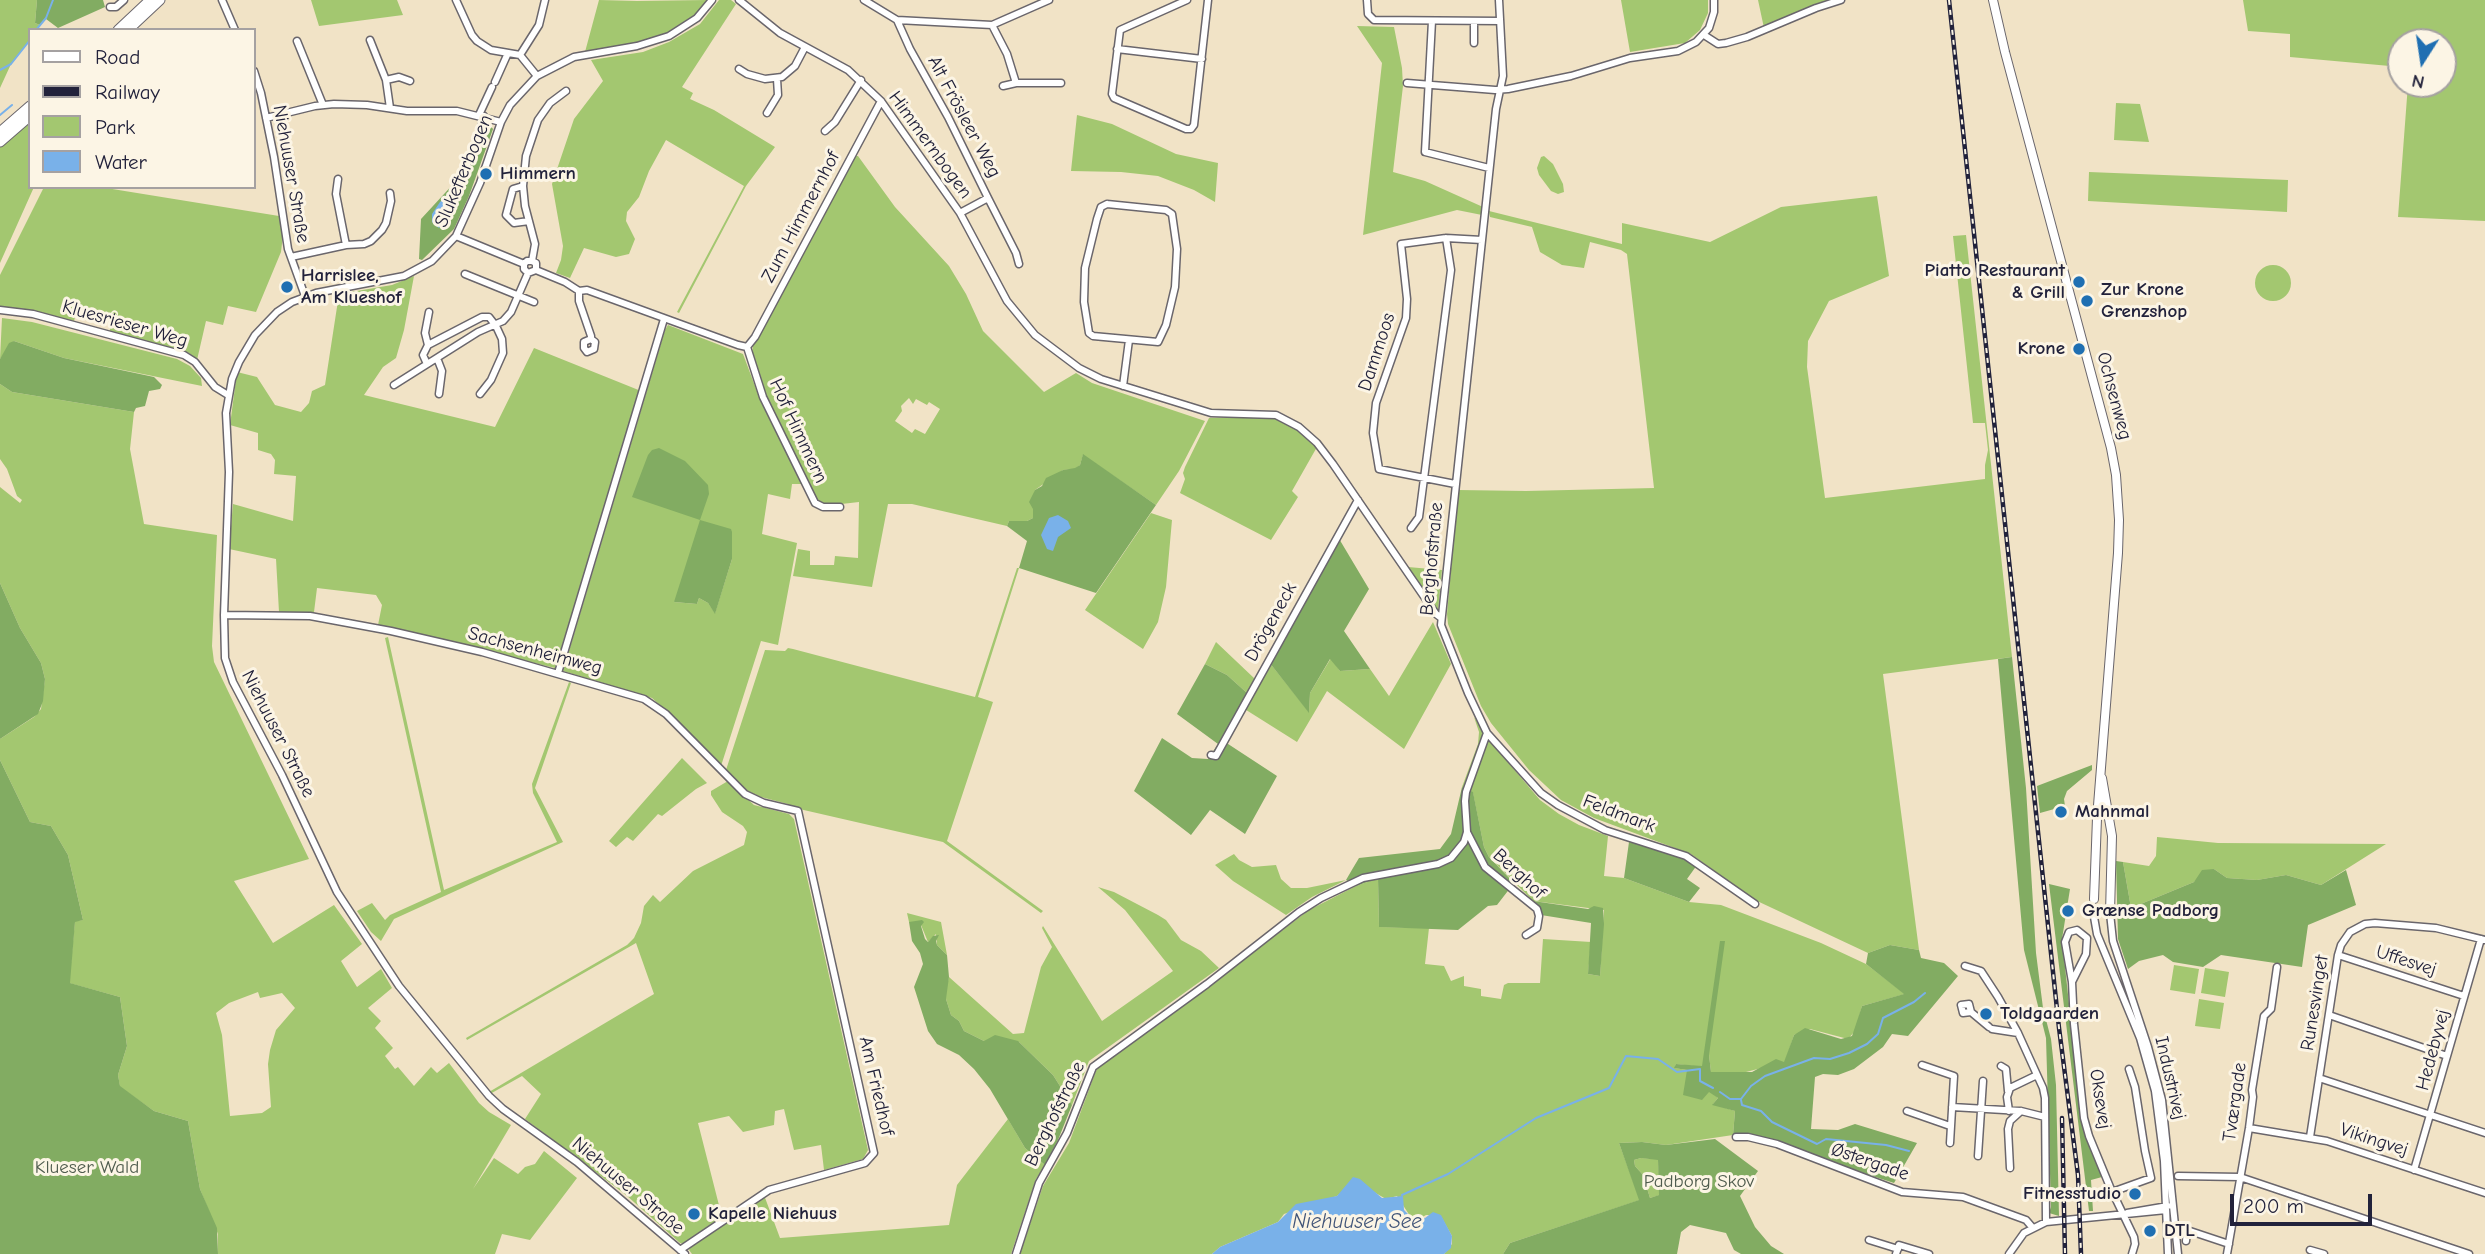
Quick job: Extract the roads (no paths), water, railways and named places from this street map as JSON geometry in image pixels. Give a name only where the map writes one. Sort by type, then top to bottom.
[{"type":"highway","points":[[120,28],[150,0]]},
{"type":"highway","points":[[130,28],[160,0]]},
{"type":"highway","points":[[0,132],[28,108]]},
{"type":"highway","points":[[0,142],[28,118]]},
{"type":"main road","name":"Ochsenweg","points":[[1993,0],[2108,435],[2116,475],[2118,553],[2100,768],[2094,903]]},
{"type":"main road","name":"Ochsenweg","points":[[2100,768],[2112,836],[2110,913]]},
{"type":"street","points":[[110,8],[116,7],[124,0]]},
{"type":"street","points":[[222,0],[234,28]]},
{"type":"street","points":[[456,0],[477,41],[491,50],[520,55],[537,76]]},
{"type":"street","points":[[520,55],[539,25],[545,0]]},
{"type":"street","name":"Slukefterbogen","points":[[305,296],[404,275],[432,261],[456,236],[510,105],[537,76],[573,57],[637,46],[669,36],[697,18],[712,0]]},
{"type":"street","name":"Himmernbogen","points":[[739,0],[765,23],[836,62],[861,80],[881,101],[960,213],[1007,302],[1028,328],[1053,350],[1091,375],[1123,386]]},
{"type":"street","points":[[864,0],[897,20],[992,25],[1049,0]]},
{"type":"street","points":[[1187,0],[1121,29],[1112,96],[1186,129],[1191,129],[1194,125],[1208,0]]},
{"type":"street","points":[[1367,0],[1368,14],[1374,20],[1500,21]]},
{"type":"street","name":"Berghofstraße","points":[[1487,733],[1451,652],[1440,617],[1489,168],[1504,61],[1499,0]]},
{"type":"street","points":[[1407,83],[1500,89],[1571,76],[1630,58],[1678,51],[1704,35],[1713,21],[1714,0]]},
{"type":"street","points":[[1704,35],[1718,44],[1726,43],[1841,0]]},
{"type":"street","name":"Alt Frösleer Weg","points":[[897,20],[1016,253],[1018,264]]},
{"type":"street","points":[[1432,21],[1425,152],[1489,168]]},
{"type":"street","points":[[1474,21],[1474,43]]},
{"type":"street","points":[[992,25],[1010,61],[1016,83]]},
{"type":"street","points":[[370,40],[386,80],[390,108]]},
{"type":"street","points":[[297,41],[323,105]]},
{"type":"street","points":[[739,69],[751,76],[777,79],[790,72],[805,47]]},
{"type":"street","points":[[1117,49],[1202,59]]},
{"type":"street","points":[[467,164],[476,150],[481,116],[508,53]]},
{"type":"street","points":[[386,80],[399,76],[410,81]]},
{"type":"street","name":"Niehuuser Straße","points":[[256,79],[266,118],[290,257],[305,296],[277,312],[255,335],[239,362],[228,394],[226,425],[229,472],[224,615],[225,658],[233,682],[282,775],[337,892],[389,971],[489,1096],[577,1162],[682,1252]]},
{"type":"street","points":[[767,113],[778,95],[777,79]]},
{"type":"street","points":[[825,131],[835,122],[861,80]]},
{"type":"street","points":[[1003,86],[1016,83],[1061,83]]},
{"type":"street","points":[[532,261],[535,244],[523,186],[526,156],[538,120],[550,103],[566,91]]},
{"type":"street","name":"Zum Himmernhof","points":[[747,347],[755,337],[881,101]]},
{"type":"street","points":[[266,118],[323,105],[367,105],[457,111],[501,122]]},
{"type":"street","points":[[338,178],[336,194],[346,246]]},
{"type":"street","points":[[523,186],[513,189],[506,215],[514,223],[529,220]]},
{"type":"street","points":[[290,257],[364,244],[382,230],[391,201],[390,193]]},
{"type":"street","points":[[960,213],[988,198]]},
{"type":"street","points":[[1104,205],[1166,211],[1172,214],[1175,230],[1175,288],[1166,325],[1158,342],[1129,340],[1093,336],[1089,332],[1084,302],[1085,268],[1091,234],[1104,205]]},
{"type":"street","points":[[456,236],[524,264]]},
{"type":"street","points":[[1411,528],[1419,517],[1451,270],[1446,238]]},
{"type":"street","name":"Dammoos","points":[[1455,484],[1378,469],[1373,433],[1376,403],[1406,318],[1407,299],[1401,244],[1446,238],[1482,240]]},
{"type":"street","points":[[524,264],[532,261],[536,263],[536,270]]},
{"type":"street","points":[[524,264],[524,271],[528,273]]},
{"type":"street","points":[[394,385],[478,332],[496,326],[508,317],[528,273],[536,270],[579,291],[587,290],[747,347]]},
{"type":"street","points":[[465,274],[534,302]]},
{"type":"street","points":[[579,291],[579,301],[591,339]]},
{"type":"street","name":"Kluesrieser Weg","points":[[0,310],[33,314],[184,355],[195,362],[215,387],[228,394]]},
{"type":"street","points":[[428,345],[425,333],[429,312]]},
{"type":"street","points":[[427,364],[423,355],[428,345],[482,317],[489,317],[496,326],[503,346],[501,360],[480,394]]},
{"type":"street","points":[[558,673],[664,319]]},
{"type":"street","points":[[1129,340],[1123,386],[1211,413],[1266,413],[1289,420],[1317,443],[1440,617]]},
{"type":"street","name":"Hof Himmern","points":[[747,347],[763,397],[815,503],[823,507],[840,507]]},
{"type":"street","points":[[438,358],[442,371],[439,394]]},
{"type":"street","name":"Drögeneck","points":[[1211,755],[1216,756],[1358,500]]},
{"type":"street","name":"Sachsenheimweg","points":[[224,615],[322,618],[391,631],[558,673],[651,702],[745,794],[764,803],[797,811]]},
{"type":"street","points":[[1467,832],[1466,792],[1487,733]]},
{"type":"street","name":"Feldmark","points":[[1487,733],[1541,793],[1558,805],[1605,830],[1686,856],[1755,904]]},
{"type":"street","name":"Am Friedhof","points":[[682,1252],[769,1190],[864,1163],[874,1153],[797,811]]},
{"type":"street","name":"Berghofstraße","points":[[1016,1254],[1039,1183],[1067,1133],[1087,1078],[1101,1059],[1321,898],[1363,877],[1447,861],[1456,853],[1467,832]]},
{"type":"street","name":"Berghof","points":[[1467,832],[1485,867],[1536,909],[1539,915],[1537,928],[1526,935]]},
{"type":"street","name":"Industrivej","points":[[2110,913],[2116,952],[2157,1077],[2165,1120],[2168,1209]]},
{"type":"street","name":"Industrivej","points":[[2094,917],[2097,934],[2140,1038],[2150,1072],[2160,1121],[2174,1254]]},
{"type":"street","name":"Runesvinget","points":[[2310,1137],[2338,955],[2344,939],[2365,924],[2436,928],[2483,939]]},
{"type":"street","name":"Oksevej","points":[[2072,982],[2086,954],[2087,938],[2077,930],[2068,932],[2065,942],[2072,982],[2084,1118],[2112,1192],[2134,1237],[2132,1254]]},
{"type":"street","name":"Hedebyvej","points":[[2414,1170],[2483,939]]},
{"type":"street","name":"Uffesvej","points":[[2338,955],[2464,996]]},
{"type":"street","points":[[1965,966],[1981,971],[2002,1004],[2018,1033],[2045,1098],[2046,1222]]},
{"type":"street","name":"Tværgade","points":[[2227,1254],[2249,1128],[2264,1016],[2271,1009],[2277,967]]},
{"type":"street","points":[[1971,1012],[1991,1028],[2018,1033]]},
{"type":"street","points":[[2329,1015],[2447,1056]]},
{"type":"street","points":[[1922,1065],[1954,1076],[1950,1143]]},
{"type":"street","points":[[2001,1066],[2006,1069],[2009,1111]]},
{"type":"street","points":[[2112,1192],[2151,1178],[2144,1151],[2135,1087],[2129,1069]]},
{"type":"street","points":[[2008,1091],[2037,1075]]},
{"type":"street","points":[[2319,1078],[2485,1133]]},
{"type":"street","points":[[1979,1156],[1983,1081]]},
{"type":"street","points":[[1952,1107],[2021,1111],[2045,1116]]},
{"type":"street","points":[[1907,1111],[1951,1126]]},
{"type":"street","points":[[2010,1168],[2008,1129],[2010,1121],[2021,1111]]},
{"type":"street","name":"Vikingvej","points":[[2249,1128],[2327,1141],[2485,1193]]},
{"type":"street","name":"Østergade","points":[[1735,1137],[1762,1139],[1902,1192],[1963,1197],[2026,1220],[2032,1227]]},
{"type":"street","points":[[2178,1177],[2240,1177],[2469,1254]]},
{"type":"street","points":[[2009,1254],[2016,1241],[2032,1227],[2046,1222],[2168,1209],[2174,1254]]},
{"type":"street","points":[[2186,1241],[2187,1230],[2228,1244]]},
{"type":"street","points":[[1869,1240],[1897,1252],[1899,1245],[1929,1254]]},
{"type":"street","points":[[2310,1250],[2324,1254]]},
{"type":"water","points":[[454,189],[459,194],[453,211],[439,228],[432,222],[432,214]]},
{"type":"water","points":[[1058,515],[1068,521],[1071,528],[1058,537],[1053,551],[1047,549],[1041,535],[1049,518]]},
{"type":"water","name":"Niehuuser See","points":[[1353,1177],[1360,1179],[1382,1198],[1403,1196],[1404,1210],[1410,1216],[1425,1218],[1433,1212],[1441,1215],[1452,1236],[1451,1248],[1444,1254],[1212,1254],[1220,1247],[1278,1222],[1296,1204],[1337,1196]]},
{"type":"waterway","points":[[38,28],[46,18],[53,0]]},
{"type":"waterway","points":[[0,70],[11,64],[28,43]]},
{"type":"waterway","points":[[0,115],[12,105]]},
{"type":"waterway","points":[[1720,1092],[1730,1099],[1741,1099],[1751,1086],[1765,1076],[1814,1058],[1830,1059],[1849,1053],[1867,1044],[1878,1034],[1883,1018],[1914,1002],[1925,993]]},
{"type":"waterway","points":[[1402,1195],[1448,1174],[1536,1118],[1609,1088],[1626,1056],[1658,1059],[1677,1072],[1700,1069],[1700,1081],[1713,1088]]},
{"type":"waterway","points":[[1741,1100],[1742,1105],[1761,1111],[1772,1122],[1817,1144],[1826,1139],[1886,1145],[1909,1151]]},
{"type":"tunnel","points":[[2094,907],[2094,917]]},
{"type":"railway","points":[[1949,0],[2059,1028],[2078,1175],[2081,1254]]},
{"type":"railway","points":[[2062,1118],[2065,1254]]},
{"type":"place","name":"Himmern","points":[[486,174]]},
{"type":"place","name":"Piatto Restaurant & Grill","points":[[2079,282]]},
{"type":"place","name":"Harrislee, Am Klueshof","points":[[287,287]]},
{"type":"place","name":"Zur Krone Grenzshop","points":[[2087,301]]},
{"type":"place","name":"Krone","points":[[2079,349]]},
{"type":"place","name":"Mahnmal","points":[[2061,812]]},
{"type":"place","name":"Grænse Padborg","points":[[2068,911]]},
{"type":"place","name":"Toldgaarden","points":[[1986,1014]]},
{"type":"place","name":"Fitnesstudio","points":[[2135,1194]]},
{"type":"place","name":"Kapelle Niehuus","points":[[694,1214]]},
{"type":"place","name":"DTL","points":[[2150,1231]]},
{"type":"park label","name":"Klueser Wald","points":[[87,1168]]},
{"type":"park label","name":"Padborg Skov","points":[[1699,1182]]}]
